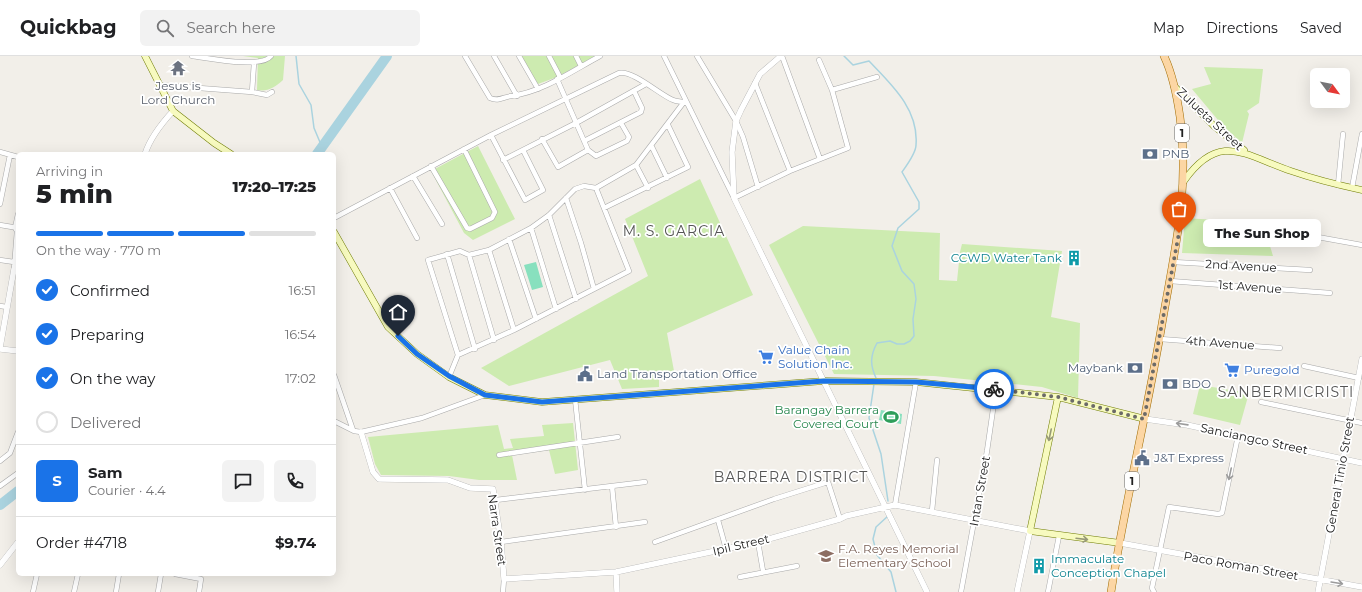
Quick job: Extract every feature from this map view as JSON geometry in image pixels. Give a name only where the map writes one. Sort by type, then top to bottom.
[{"type":"main road","points":[[145,56],[173,111],[228,152]]},
{"type":"main road","name":"1","points":[[1111,592],[1179,233],[1184,181],[1180,122],[1174,86],[1164,56]]},
{"type":"main road","name":"Zulueta Street","points":[[1174,86],[1214,126],[1246,153]]},
{"type":"main road","name":"Zulueta Street","points":[[1184,181],[1198,164],[1213,155],[1230,150],[1246,153],[1290,171],[1338,185],[1362,190]]},
{"type":"main road","points":[[336,236],[388,327],[417,354],[449,376],[485,395],[542,402],[824,381],[916,382],[996,389],[1058,397],[1144,419]]},
{"type":"main road","points":[[1058,397],[1030,531],[1120,543]]},
{"type":"street","points":[[192,56],[254,63],[264,61],[271,56]]},
{"type":"street","points":[[465,56],[490,98],[494,100],[517,96],[538,89],[600,56]]},
{"type":"street","points":[[494,56],[517,96]]},
{"type":"street","points":[[519,56],[538,89]]},
{"type":"street","points":[[548,56],[588,150],[596,156],[628,140],[629,137],[620,123]]},
{"type":"street","points":[[576,56],[581,66]]},
{"type":"street","points":[[664,56],[685,102],[734,198],[927,592]]},
{"type":"street","points":[[697,56],[736,121],[743,137],[758,186]]},
{"type":"street","points":[[734,198],[732,152],[736,121],[760,74],[780,56],[820,159]]},
{"type":"street","points":[[734,198],[790,171],[848,148],[832,90],[819,60]]},
{"type":"street","points":[[252,92],[254,63]]},
{"type":"street","points":[[336,217],[491,135],[567,100],[622,72],[673,100],[685,102]]},
{"type":"street","points":[[832,90],[877,77]]},
{"type":"street","points":[[755,83],[790,171]]},
{"type":"street","points":[[503,160],[576,123],[646,84]]},
{"type":"street","points":[[159,85],[252,92],[267,95],[272,92]]},
{"type":"street","points":[[584,141],[643,110],[634,91]]},
{"type":"street","points":[[449,376],[458,356],[428,260],[460,250],[469,255],[489,250],[531,228],[549,215],[575,189],[584,186],[596,188],[636,165],[652,147],[685,102]]},
{"type":"street","points":[[146,152],[160,127],[173,111]]},
{"type":"street","points":[[604,208],[648,188],[688,167],[668,125]]},
{"type":"street","points":[[1338,185],[1343,134]]},
{"type":"street","points":[[1352,188],[1362,134]]},
{"type":"street","points":[[491,135],[523,198],[527,199],[543,190],[523,150]]},
{"type":"street","points":[[542,139],[558,167],[588,150]]},
{"type":"street","points":[[652,147],[667,178]]},
{"type":"street","points":[[431,166],[467,228],[470,229],[492,218],[495,212],[464,149]]},
{"type":"street","points":[[0,152],[16,156]]},
{"type":"street","points":[[0,204],[10,155]]},
{"type":"street","points":[[636,165],[648,188]]},
{"type":"street","points":[[413,176],[442,224]]},
{"type":"street","points":[[390,188],[417,238]]},
{"type":"street","points":[[458,356],[494,340],[629,271],[596,188]]},
{"type":"street","points":[[566,198],[594,289]]},
{"type":"street","points":[[549,215],[576,299]]},
{"type":"street","points":[[0,225],[16,228]]},
{"type":"street","points":[[531,228],[556,309]]},
{"type":"street","points":[[1301,234],[1362,245]]},
{"type":"street","points":[[509,239],[536,319]]},
{"type":"street","points":[[16,246],[14,262],[16,269],[7,307],[0,348],[16,351]]},
{"type":"street","points":[[489,250],[514,330]]},
{"type":"street","points":[[447,254],[475,349]]},
{"type":"street","points":[[469,255],[494,340]]},
{"type":"street","points":[[0,260],[14,262]]},
{"type":"street","name":"2nd Avenue","points":[[1173,262],[1310,270]]},
{"type":"street","name":"1st Avenue","points":[[1170,281],[1330,292]]},
{"type":"street","points":[[0,306],[7,307]]},
{"type":"street","name":"4th Avenue","points":[[1160,339],[1280,348]]},
{"type":"street","name":"General Tinio Street","points":[[1318,592],[1344,459],[1350,420],[1360,380],[1362,359]]},
{"type":"street","points":[[1304,366],[1360,380]]},
{"type":"street","points":[[336,381],[354,431]]},
{"type":"street","points":[[895,504],[916,382]]},
{"type":"street","name":"Intan Street","points":[[961,592],[996,389]]},
{"type":"street","points":[[336,422],[354,431],[361,432],[422,418],[485,395]]},
{"type":"street","points":[[575,400],[585,490]]},
{"type":"street","points":[[1261,402],[1362,423]]},
{"type":"street","name":"Sanciangco Street","points":[[1144,419],[1187,425],[1362,463]]},
{"type":"street","name":"Narra Street","points":[[361,432],[373,472],[379,479],[448,480],[470,488],[493,489],[496,500],[501,542],[504,579],[503,592]]},
{"type":"street","points":[[1154,592],[1152,588],[1169,507],[1218,514],[1222,513],[1238,436]]},
{"type":"street","points":[[0,461],[10,453],[16,437]]},
{"type":"street","points":[[499,455],[618,437]]},
{"type":"street","points":[[932,511],[937,460]]},
{"type":"street","points":[[0,486],[16,474]]},
{"type":"street","points":[[496,500],[645,482]]},
{"type":"street","points":[[655,542],[828,482],[840,519]]},
{"type":"street","points":[[612,486],[616,527]]},
{"type":"street","name":"Ipil Street","points":[[504,579],[616,572],[758,542],[846,516],[895,504],[932,511],[974,522],[1030,531]]},
{"type":"street","points":[[718,520],[726,549]]},
{"type":"street","points":[[501,542],[645,522]]},
{"type":"street","points":[[1017,592],[1030,531]]},
{"type":"street","points":[[1048,592],[1059,536]]},
{"type":"street","points":[[758,542],[763,571]]},
{"type":"street","name":"Paco Roman Street","points":[[1120,543],[1159,552],[1320,581],[1362,587]]},
{"type":"street","points":[[0,565],[16,545]]},
{"type":"street","points":[[740,577],[763,571],[796,566]]},
{"type":"street","points":[[616,572],[617,592]]},
{"type":"street","points":[[33,592],[37,576]]},
{"type":"street","points":[[74,592],[78,576]]},
{"type":"street","points":[[116,592],[119,576]]},
{"type":"street","points":[[158,592],[161,576]]},
{"type":"street","points":[[185,576],[201,579],[198,592]]},
{"type":"green space","points":[[243,56],[285,56],[283,80],[271,88],[257,90],[258,58]]},
{"type":"green space","points":[[520,56],[595,56],[557,77],[538,84]]},
{"type":"green space","points":[[1204,67],[1263,69],[1259,103],[1247,111],[1249,114],[1242,143],[1223,126],[1192,89],[1211,84]]},
{"type":"green space","points":[[478,146],[515,219],[473,240],[464,233],[431,171]]},
{"type":"green space","points":[[700,179],[753,295],[667,333],[674,371],[659,373],[659,387],[622,389],[610,360],[509,386],[481,368],[648,276],[625,219]]},
{"type":"green space","points":[[1185,218],[1263,223],[1273,256],[1182,253]]},
{"type":"green space","points":[[803,226],[940,233],[939,280],[957,281],[962,244],[1062,251],[1051,317],[1080,323],[1078,398],[1042,387],[934,376],[834,374],[769,245]]},
{"type":"green space","points":[[536,262],[543,287],[532,290],[524,265]]},
{"type":"green space","points":[[1200,385],[1249,393],[1240,425],[1193,414]]},
{"type":"green space","name":"Barangay Barrera Covered Court","points":[[881,410],[902,414],[901,424],[879,420]]},
{"type":"green space","points":[[573,423],[578,470],[555,474],[549,450],[512,455],[517,480],[479,480],[449,476],[381,475],[375,464],[368,437],[498,425],[504,449],[513,448],[510,439],[544,436],[542,425]]},
{"type":"waterway","points":[[296,56],[299,84],[311,105],[314,128],[322,147]]},
{"type":"waterway","points":[[318,152],[387,56]]},
{"type":"waterway","points":[[844,56],[853,65],[869,61],[902,98],[913,120],[916,132],[915,152],[902,172],[919,202],[919,209],[898,228],[892,246],[902,271],[914,284],[916,299],[913,319],[914,336],[910,341],[904,344],[897,344],[890,341],[877,343],[873,352],[872,360],[876,378]]},
{"type":"waterway","points":[[874,384],[869,418],[881,454],[888,501]]},
{"type":"waterway","points":[[0,505],[16,493]]},
{"type":"waterway","points":[[888,516],[876,527],[873,539],[877,555],[891,572],[896,592]]},
{"type":"way so far","points":[[994,389],[1058,397],[1144,419],[1152,386],[1179,233]]},
{"type":"place","name":"Jesus is Lord Church","points":[[178,68]]},
{"type":"place","name":"PNB","points":[[1150,154]]},
{"type":"place","name":"The Sun Shop","points":[[1179,233]]},
{"type":"place","name":"CCWD Water Tank","points":[[1074,258]]},
{"type":"place","name":"Value Chain Solution Inc.","points":[[766,357]]},
{"type":"place","name":"Maybank","points":[[1135,368]]},
{"type":"place","name":"Puregold","points":[[1232,370]]},
{"type":"place","name":"Land Transportation Office","points":[[585,374]]},
{"type":"place","name":"BDO","points":[[1170,384]]},
{"type":"place","name":"Barangay Barrera Covered Court","points":[[891,417]]},
{"type":"place","name":"J&T Express","points":[[1142,458]]},
{"type":"place","name":"F.A. Reyes Memorial Elementary School","points":[[826,556]]},
{"type":"place","name":"Immaculate Conception Chapel","points":[[1039,566]]},
{"type":"district","name":"M. S. GARCIA","points":[[674,231]]},
{"type":"district","name":"SANBERMICRISTI","points":[[1286,392]]},
{"type":"district","name":"BARRERA DISTRICT","points":[[791,477]]},
{"type":"route","points":[[398,336],[417,354],[449,376],[485,395],[542,402],[824,381],[916,382],[994,389]]}]
